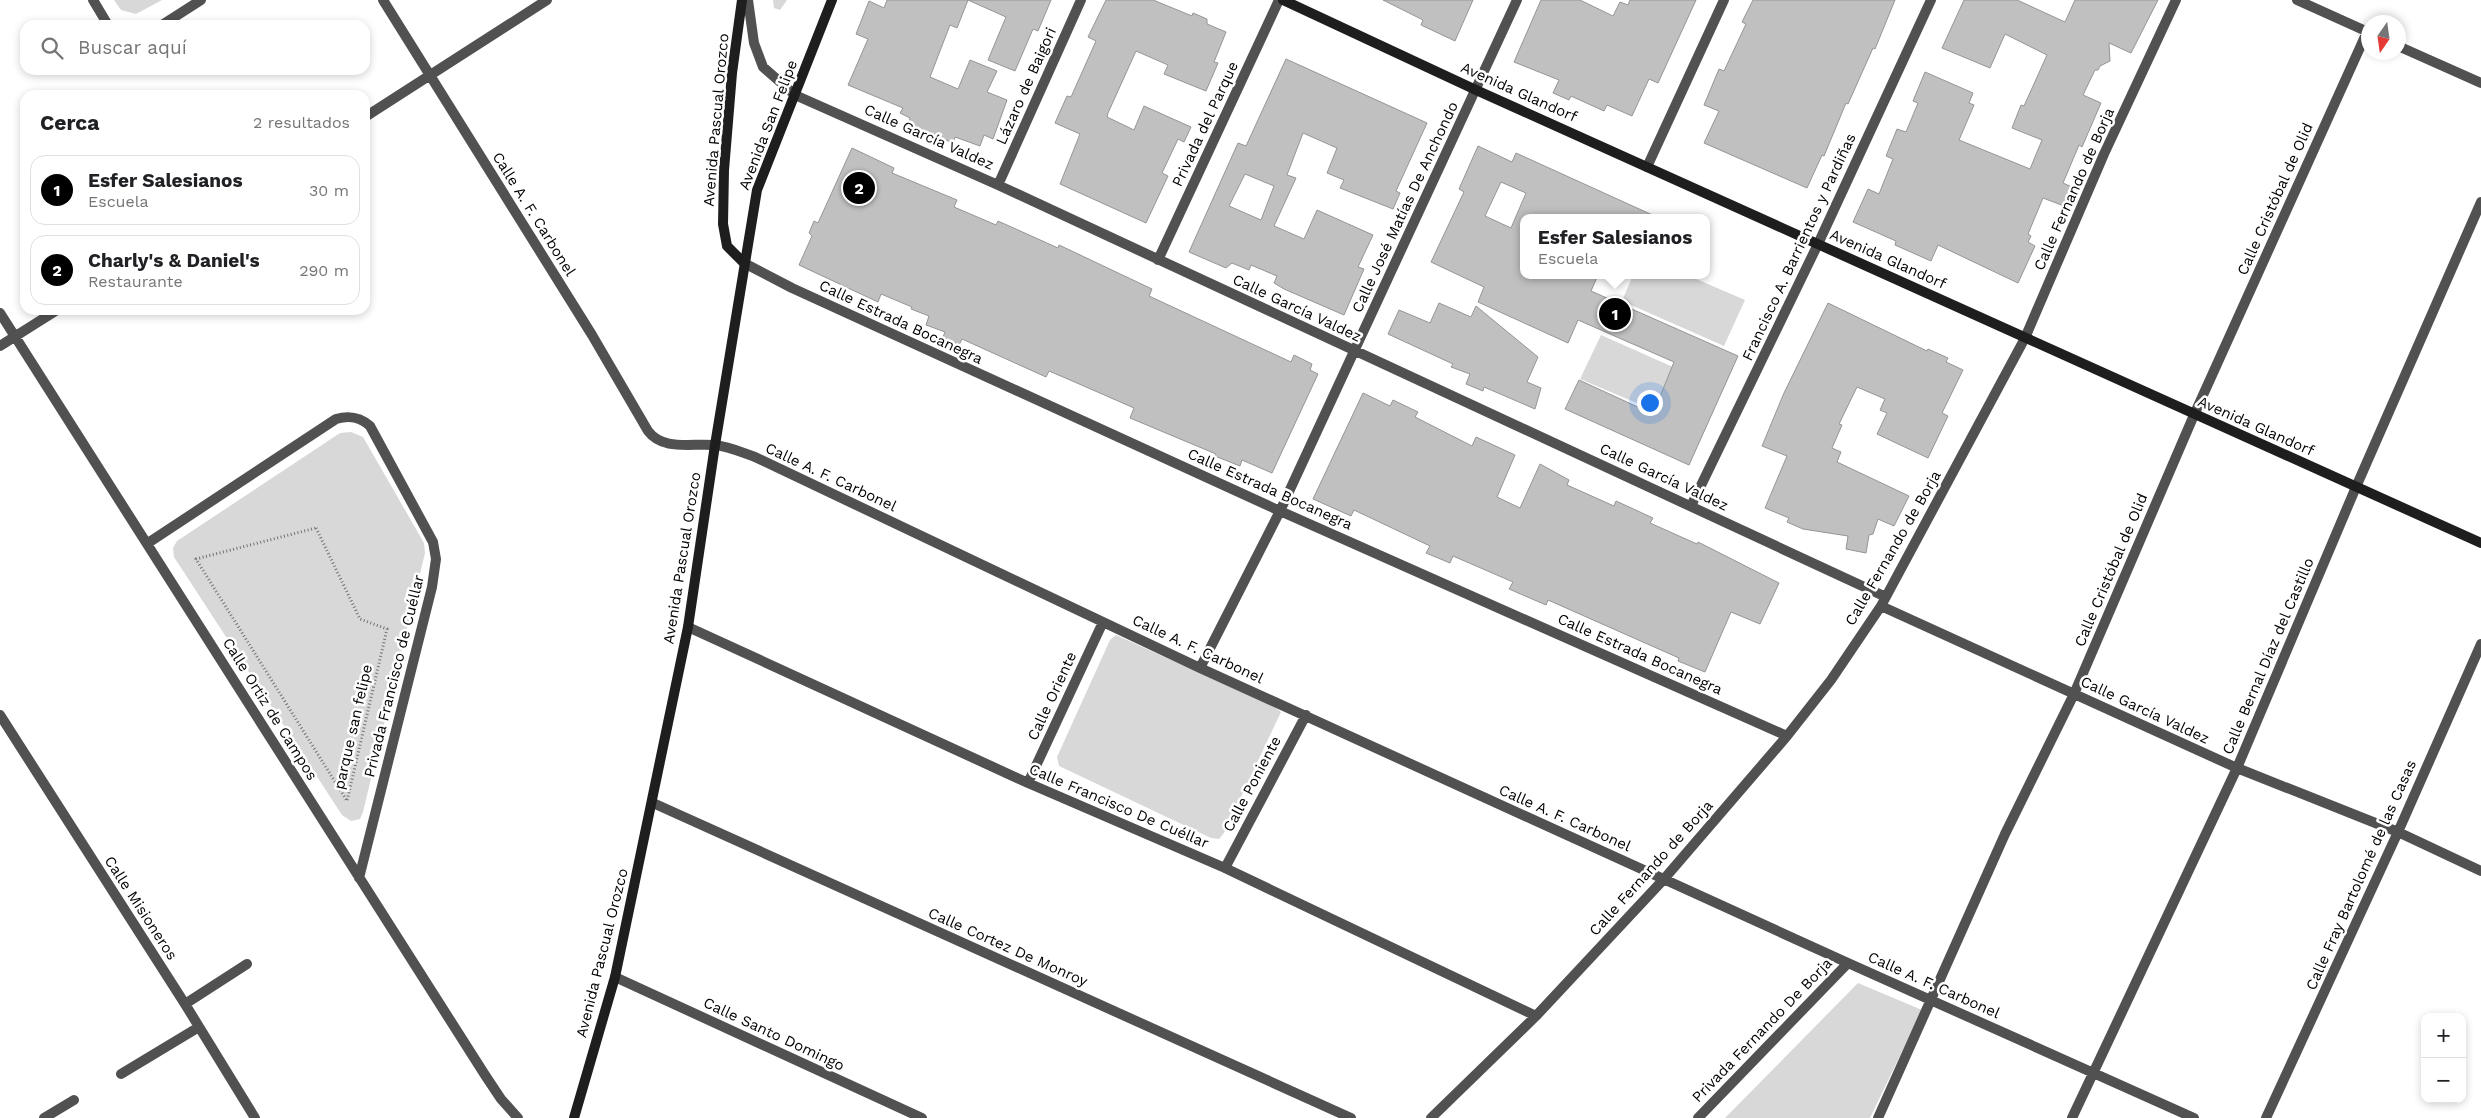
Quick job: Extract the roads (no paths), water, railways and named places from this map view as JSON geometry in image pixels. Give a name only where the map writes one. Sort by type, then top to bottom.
[{"type":"main road","name":"Avenida Pascual Orozco","points":[[574,1118],[615,977],[653,803],[688,627],[744,263],[727,246],[723,224],[724,170],[732,73],[742,0]]},
{"type":"main road","name":"Avenida San Felipe","points":[[744,263],[757,190],[832,0]]},
{"type":"main road","name":"Avenida Glandorf","points":[[1281,0],[1476,90],[2481,543]]},
{"type":"street","points":[[93,0],[105,20]]},
{"type":"street","points":[[170,20],[200,0]]},
{"type":"street","name":"Calle A. F. Carbonel","points":[[383,0],[592,335],[652,436],[666,443],[715,445],[755,457],[1200,668],[1848,964],[2194,1118]]},
{"type":"street","points":[[370,113],[547,0]]},
{"type":"street","name":"Calle García Valdez","points":[[748,0],[754,43],[763,66],[795,94],[998,184],[1886,597]]},
{"type":"street","name":"Lázaro de Baigori","points":[[998,184],[1081,0]]},
{"type":"street","name":"Privada del Parque","points":[[1158,260],[1281,0]]},
{"type":"street","name":"Calle José Matías De Anchondo","points":[[1200,668],[1280,511],[1517,0]]},
{"type":"street","points":[[1647,166],[1724,0]]},
{"type":"street","name":"Francisco A. Barrientos y Pardiñas","points":[[1691,506],[1818,244],[1931,0]]},
{"type":"street","name":"Calle Fernando de Borja","points":[[1431,1118],[1536,1016],[1664,879],[1787,736],[1831,680],[1886,597],[2025,338],[2104,154],[2176,0]]},
{"type":"street","points":[[2297,0],[2361,29]]},
{"type":"street","name":"Calle Cristóbal de Olid","points":[[1878,1118],[2006,834],[2074,694],[2194,414],[2361,47]]},
{"type":"street","points":[[2406,50],[2481,83]]},
{"type":"street","name":"Calle Bernal Díaz del Castillo","points":[[2072,1118],[2237,768],[2356,487],[2481,202]]},
{"type":"street","name":"Calle Estrada Bocanegra","points":[[744,263],[792,288],[1280,511],[1787,736]]},
{"type":"street","name":"Calle Ortiz de Campos","points":[[0,313],[500,1099],[518,1118]]},
{"type":"street","points":[[0,346],[49,315]]},
{"type":"street","name":"Privada Francisco de Cuéllar","points":[[148,543],[336,418],[354,417],[363,420],[370,426],[433,542],[436,559],[432,588],[359,878]]},
{"type":"street","name":"Calle García Valdez","points":[[1880,606],[2237,768],[2398,832],[2481,871]]},
{"type":"street","name":"Calle Oriente","points":[[1028,782],[1103,622]]},
{"type":"street","name":"Calle Francisco De Cuéllar","points":[[688,627],[1028,782],[1225,868],[1536,1016]]},
{"type":"street","name":"Calle Fray Bartolomé de las Casas","points":[[2266,1118],[2398,832],[2481,644]]},
{"type":"street","name":"Calle Misioneros","points":[[0,715],[185,1004],[255,1118]]},
{"type":"street","name":"Calle Poniente","points":[[1225,868],[1306,715]]},
{"type":"street","name":"Calle Cortez De Monroy","points":[[653,803],[1351,1118]]},
{"type":"street","points":[[185,1004],[248,964]]},
{"type":"street","name":"Privada Fernando De Borja","points":[[1698,1118],[1848,964]]},
{"type":"street","name":"Calle Santo Domingo","points":[[615,977],[922,1118]]},
{"type":"street","points":[[121,1074],[199,1027]]},
{"type":"street","points":[[44,1118],[74,1100]]},
{"type":"place","name":"Charly's & Daniel's","points":[[859,188]]},
{"type":"place","name":"Esfer Salesianos","points":[[1615,314]]}]
